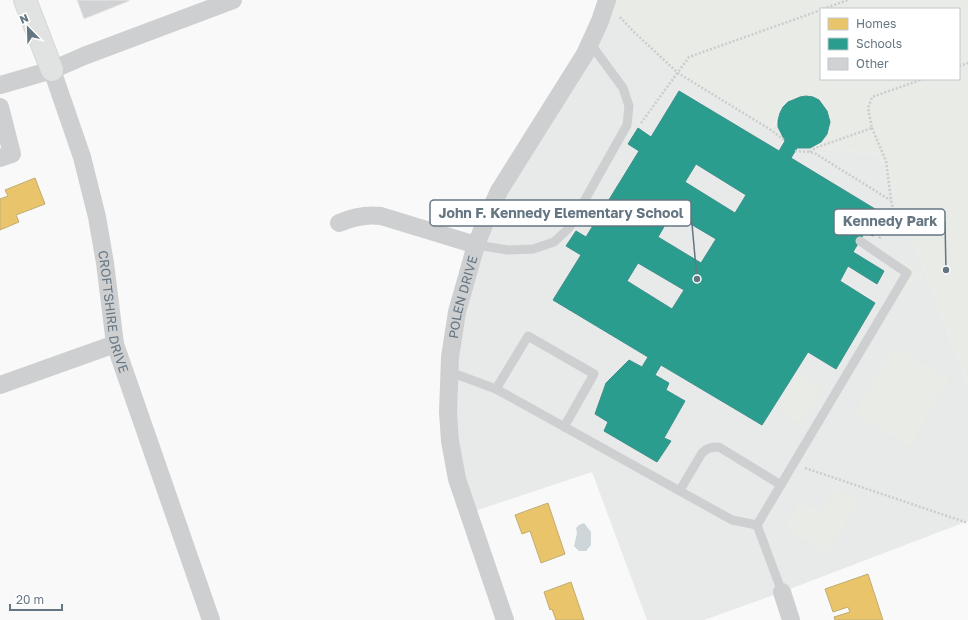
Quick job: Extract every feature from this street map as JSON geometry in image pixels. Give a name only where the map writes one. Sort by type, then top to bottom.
[{"type":"street","name":"CROFTSHIRE DRIVE","points":[[25,0],[52,70],[82,157],[97,217],[105,263],[115,344],[211,620]]},
{"type":"street","points":[[0,85],[52,70],[91,53],[233,0]]},
{"type":"street","name":"POLEN DRIVE","points":[[505,620],[457,479],[450,441],[448,412],[450,358],[457,312],[476,245],[499,191],[585,54],[600,21],[606,1]]},
{"type":"street","points":[[0,106],[12,154],[0,158]]},
{"type":"street","points":[[339,223],[352,217],[370,214],[476,245]]},
{"type":"street","points":[[0,385],[115,344]]},
{"type":"street","points":[[782,592],[791,620]]},
{"type":"lane","points":[[476,245],[508,250],[533,248],[554,242],[569,228],[627,125],[629,106],[623,88],[590,43]]},
{"type":"lane","points":[[757,525],[907,274],[860,241]]},
{"type":"lane","points":[[496,389],[528,336],[594,374],[564,427]]},
{"type":"lane","points":[[450,372],[496,389],[732,520],[757,525]]},
{"type":"lane","points":[[680,490],[702,453],[706,449],[712,447],[719,447],[781,485]]},
{"type":"lane","points":[[757,525],[782,592]]},
{"type":"path","points":[[825,8],[848,0]]},
{"type":"path","points":[[606,1],[633,31],[678,73],[771,130],[785,141]]},
{"type":"path","points":[[638,128],[689,57],[820,10]]},
{"type":"path","points":[[873,250],[894,214],[886,161],[872,128],[868,108],[872,97],[920,80]]},
{"type":"path","points":[[810,152],[815,148],[872,128]]},
{"type":"path","points":[[815,148],[816,154]]},
{"type":"path","points":[[795,151],[816,154],[891,200]]},
{"type":"path","points":[[794,464],[968,523]]},
{"type":"shaded area","points":[[607,0],[968,0],[968,384],[879,154],[815,148],[810,152],[824,139],[830,125],[829,116],[826,109],[820,102],[813,98],[804,96],[787,103],[780,112],[771,130],[678,73],[633,31],[606,1]]},
{"type":"shaded area","points":[[606,1],[633,31],[678,73],[771,130],[778,120],[783,107],[788,102],[806,96],[819,100],[827,111],[830,122],[827,134],[813,149],[879,154],[968,384],[968,521],[704,620],[647,620],[592,472],[469,513],[448,412],[476,245]]},
{"type":"shaded area","points":[[897,258],[925,274],[919,281],[912,283],[896,279],[892,269]]},
{"type":"shaded area","points":[[894,346],[950,379],[910,447],[854,414]]},
{"type":"shaded area","points":[[799,374],[823,389],[801,424],[776,409]]},
{"type":"shaded area","points":[[835,488],[858,501],[828,554],[784,529],[800,500],[821,512]]},
{"type":"shaded area","points":[[584,523],[591,532],[591,545],[586,551],[579,551],[574,546],[577,533],[576,528]]},
{"type":"building: Homes","points":[[35,178],[45,204],[16,215],[19,222],[0,230],[0,199],[8,196],[5,190]]},
{"type":"building: Homes","points":[[548,503],[565,554],[541,563],[530,531],[522,534],[515,515]]},
{"type":"building: Homes","points":[[868,574],[883,620],[835,620],[834,617],[850,612],[848,607],[833,612],[825,589]]},
{"type":"building: Homes","points":[[571,582],[584,620],[556,620],[552,609],[550,610],[544,592]]},
{"type":"building: Schools","points":[[679,91],[779,151],[785,141],[778,127],[778,120],[783,107],[788,102],[800,97],[813,97],[819,100],[827,111],[830,122],[827,134],[821,142],[810,148],[797,148],[791,158],[885,215],[873,236],[865,232],[853,252],[884,271],[877,284],[848,266],[840,281],[875,303],[836,369],[808,352],[762,425],[661,365],[655,375],[669,383],[666,390],[685,401],[664,438],[671,441],[657,462],[604,431],[608,422],[595,414],[606,383],[629,360],[642,367],[648,357],[553,300],[581,255],[566,246],[576,231],[586,237],[639,151],[628,144],[638,128],[651,137]],"holes":[[[696,164],[746,195],[735,213],[685,182]],[[672,213],[716,239],[701,263],[658,237]],[[638,263],[684,290],[672,309],[627,281]]]},
{"type":"building: Other","points":[[77,0],[129,0],[129,1],[84,19]]},
{"type":"place","name":"Kennedy Park","points":[[946,270]]},
{"type":"place","name":"John F. Kennedy Elementary School","points":[[697,279]]}]
